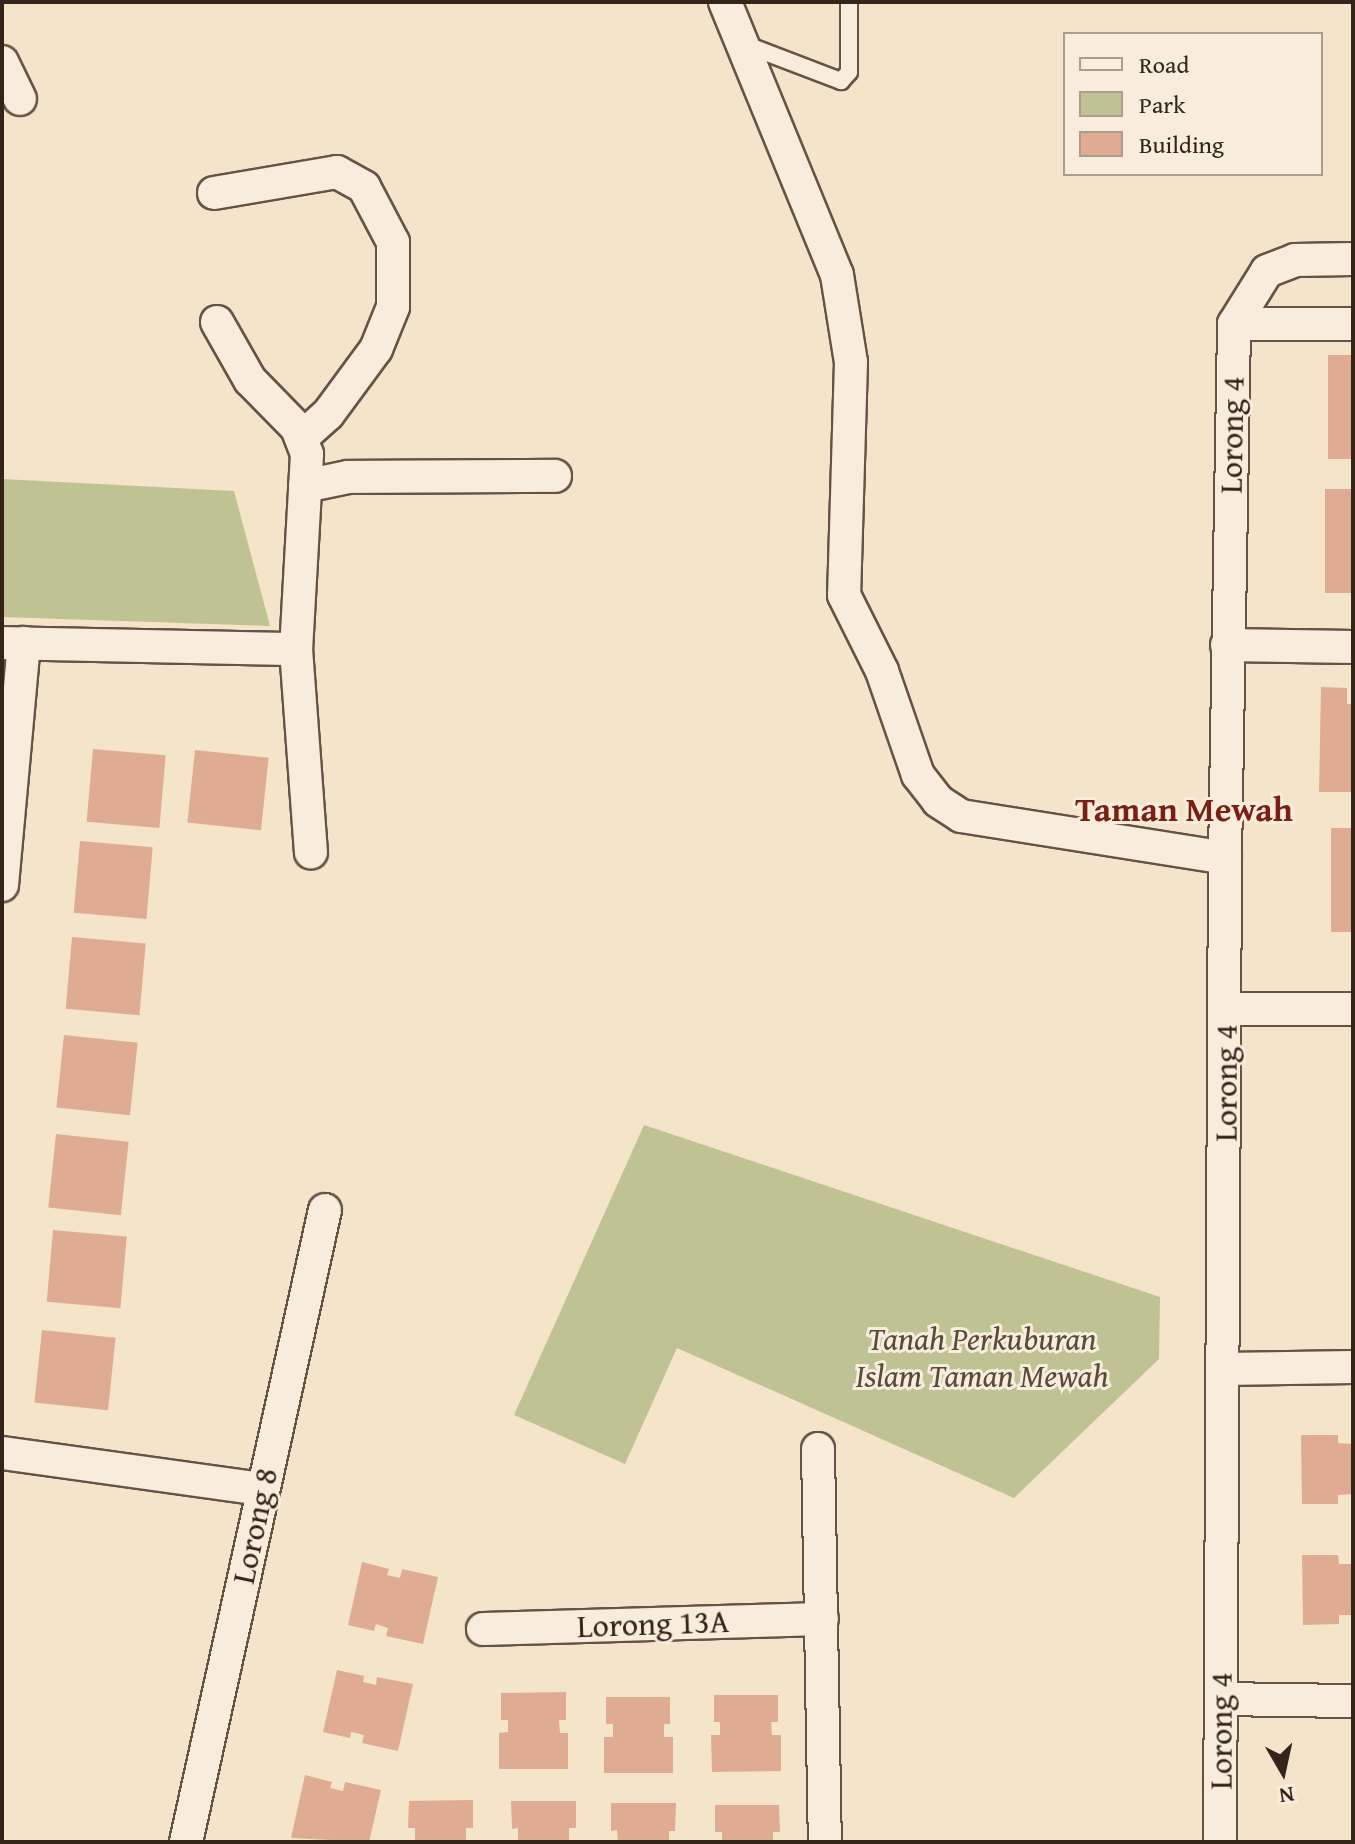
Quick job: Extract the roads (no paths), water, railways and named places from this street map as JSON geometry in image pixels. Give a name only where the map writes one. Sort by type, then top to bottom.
[{"type":"street","points":[[725,2],[837,275],[851,362],[844,595],[882,671],[918,775],[938,801],[961,816],[1225,858]]},
{"type":"street","points":[[2,62],[20,99]]},
{"type":"street","points":[[214,193],[337,172],[364,187],[393,242],[393,307],[376,349],[328,414],[301,438]]},
{"type":"street","points":[[1234,324],[1267,271],[1295,260],[1353,259]]},
{"type":"street","points":[[217,322],[250,380],[301,438],[307,454],[296,649],[311,852]]},
{"type":"street","points":[[1234,324],[1353,324]]},
{"type":"street","name":"Lorong 4","points":[[1220,1842],[1227,1009],[1225,858],[1234,324]]},
{"type":"street","points":[[305,486],[348,477],[555,476]]},
{"type":"street","points":[[2,885],[13,643],[296,649]]},
{"type":"street","points":[[1227,645],[1353,647]]},
{"type":"street","points":[[1227,1009],[1353,1009]]},
{"type":"street","name":"Lorong 8","points":[[186,1842],[325,1210]]},
{"type":"street","points":[[1224,1369],[1353,1367]]},
{"type":"street","points":[[818,1449],[825,1842]]},
{"type":"street","points":[[2,1453],[263,1489]]},
{"type":"street","name":"Lorong 13A","points":[[483,1629],[822,1619]]},
{"type":"street","points":[[1221,1699],[1353,1701]]},
{"type":"lane","points":[[742,43],[841,81],[849,72],[849,2]]},
{"type":"district","name":"Taman Mewah","points":[[1184,809]]},
{"type":"park label","name":"Tanah Perkuburan Islam Taman Mewah","points":[[982,1358]]}]
